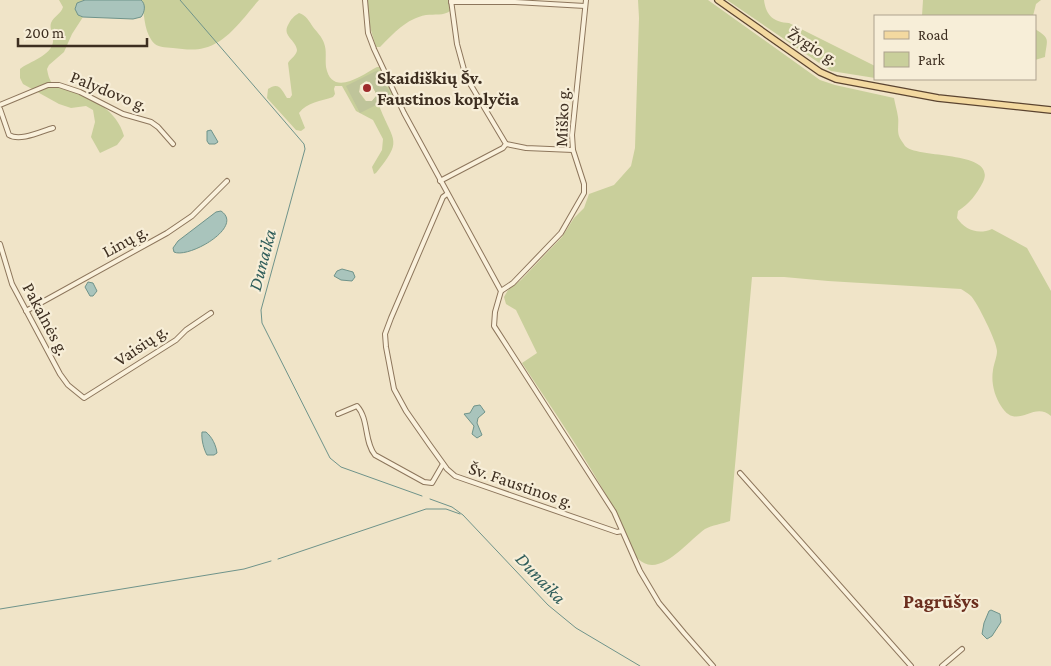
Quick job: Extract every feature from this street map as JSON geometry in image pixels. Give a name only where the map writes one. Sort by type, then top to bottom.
[{"type":"main road","name":"Žygio g.","points":[[718,0],[820,72],[836,79],[938,98],[1051,110]]},
{"type":"street","points":[[365,0],[368,33],[371,43],[404,113],[501,291]]},
{"type":"street","name":"Miško g.","points":[[501,291],[513,283],[561,233],[584,193],[584,184],[572,150],[572,135],[586,0]]},
{"type":"street","points":[[572,150],[526,148],[506,144],[466,77],[456,44],[451,1],[585,6]]},
{"type":"street","name":"Palydovo g.","points":[[0,107],[48,85],[59,85],[80,92],[123,114],[151,122],[173,144]]},
{"type":"street","points":[[0,107],[9,135],[13,137],[19,138],[53,128]]},
{"type":"street","points":[[440,181],[503,148],[506,144]]},
{"type":"street","name":"Linų g.","points":[[26,311],[167,233],[192,216],[226,181]]},
{"type":"street","name":"Šv. Faustinos g.","points":[[447,194],[443,197],[385,334],[394,390],[451,473],[462,479],[617,532],[622,531]]},
{"type":"street","name":"Pakalnės g.","points":[[0,244],[9,278],[60,374],[68,385],[84,398]]},
{"type":"street","name":"Šv. Faustinos g.","points":[[501,291],[495,312],[494,326],[614,512],[640,571],[659,603],[713,666]]},
{"type":"street","name":"Vaisių g.","points":[[84,398],[176,340],[186,330],[211,313]]},
{"type":"street","points":[[338,414],[357,406],[375,455],[424,482],[432,483],[443,464]]},
{"type":"street","points":[[740,473],[911,666]]},
{"type":"street","points":[[942,666],[962,649]]},
{"type":"green space","points":[[59,0],[85,0],[77,3],[75,8],[80,16],[83,17],[72,34],[64,52],[49,65],[47,69],[48,75],[51,81],[58,87],[77,92],[94,101],[116,119],[124,136],[117,145],[100,153],[91,137],[95,122],[93,110],[86,106],[71,108],[59,104],[23,84],[20,78],[20,69],[44,55],[51,47],[53,40],[51,23],[63,7]]},
{"type":"green space","points":[[141,0],[259,0],[228,35],[220,41],[204,48],[192,50],[156,45],[147,31]]},
{"type":"green space","points":[[367,0],[449,0],[450,11],[442,14],[426,15],[412,20],[401,27],[380,47],[376,47],[370,27]]},
{"type":"green space","points":[[638,0],[708,0],[820,80],[894,98],[898,117],[898,134],[905,146],[912,150],[968,160],[979,165],[984,172],[983,182],[966,205],[958,211],[957,218],[964,226],[972,230],[982,232],[992,229],[1027,248],[1051,291],[1051,416],[1038,411],[1013,416],[1007,413],[1001,406],[995,393],[992,379],[997,353],[994,339],[974,300],[961,289],[784,277],[752,277],[730,521],[705,529],[673,556],[659,564],[645,563],[634,554],[619,518],[596,478],[522,363],[537,353],[516,310],[506,304],[504,297],[508,290],[521,280],[562,237],[574,218],[584,208],[589,194],[614,185],[631,166],[635,148]]},
{"type":"green space","points":[[727,0],[764,0],[769,14],[775,20],[789,23],[874,66],[874,78],[831,71]]},
{"type":"green space","points":[[923,0],[1041,0],[1036,4],[1033,15],[922,15]]},
{"type":"green space","points":[[299,13],[305,17],[322,39],[325,49],[326,67],[329,76],[334,81],[348,82],[380,67],[393,94],[392,98],[381,104],[380,108],[392,135],[393,147],[390,154],[374,174],[372,167],[382,150],[383,139],[373,120],[356,111],[342,86],[335,86],[333,97],[314,102],[302,109],[299,113],[305,128],[301,131],[296,130],[267,98],[268,89],[275,86],[280,88],[287,98],[290,98],[292,95],[288,63],[297,50],[288,35],[287,29],[290,21]],"holes":[[[366,81],[370,82],[377,95],[372,101],[366,101],[359,92],[360,85]]]},
{"type":"green space","points":[[1036,30],[1044,35],[1047,40],[1045,57],[1036,60]]},
{"type":"green space","points":[[378,70],[392,97],[360,113],[346,86]],"holes":[[[366,81],[370,82],[377,95],[372,101],[365,101],[359,92],[360,85]]]},
{"type":"water","points":[[85,0],[141,0],[144,4],[144,10],[141,17],[133,19],[83,17],[78,15],[75,9],[77,3]]},
{"type":"water","points":[[211,130],[218,142],[215,144],[209,144],[207,141],[207,131]]},
{"type":"water","points":[[221,211],[226,218],[226,225],[212,240],[191,251],[174,252],[173,248],[178,241],[216,212]]},
{"type":"water","points":[[342,269],[353,272],[355,277],[352,281],[341,280],[334,276],[337,271]]},
{"type":"water","points":[[88,282],[93,283],[97,291],[93,296],[90,296],[85,287]]},
{"type":"water","points":[[480,405],[485,412],[478,418],[477,423],[482,435],[477,438],[472,434],[474,426],[464,414],[470,413],[474,406]]},
{"type":"water","points":[[202,432],[206,432],[213,441],[217,453],[214,455],[207,455],[202,441]]},
{"type":"water","points":[[991,610],[1000,614],[1001,622],[992,636],[987,639],[982,634],[984,623]]},
{"type":"waterway","name":"Dunaika","points":[[180,0],[304,144],[305,149],[261,310],[262,323],[330,458],[341,467],[422,496]]},
{"type":"waterway","name":"Dunaika","points":[[430,499],[452,507],[463,515],[548,605],[576,628],[640,666]]},
{"type":"waterway","points":[[278,559],[426,509],[446,509],[460,514]]},
{"type":"waterway","points":[[0,609],[244,569],[271,561]]},
{"type":"place","name":"Skaidiškių Šv. Faustinos koplyčia","points":[[367,88]]},
{"type":"district","name":"Pagrūšys","points":[[941,601]]}]
